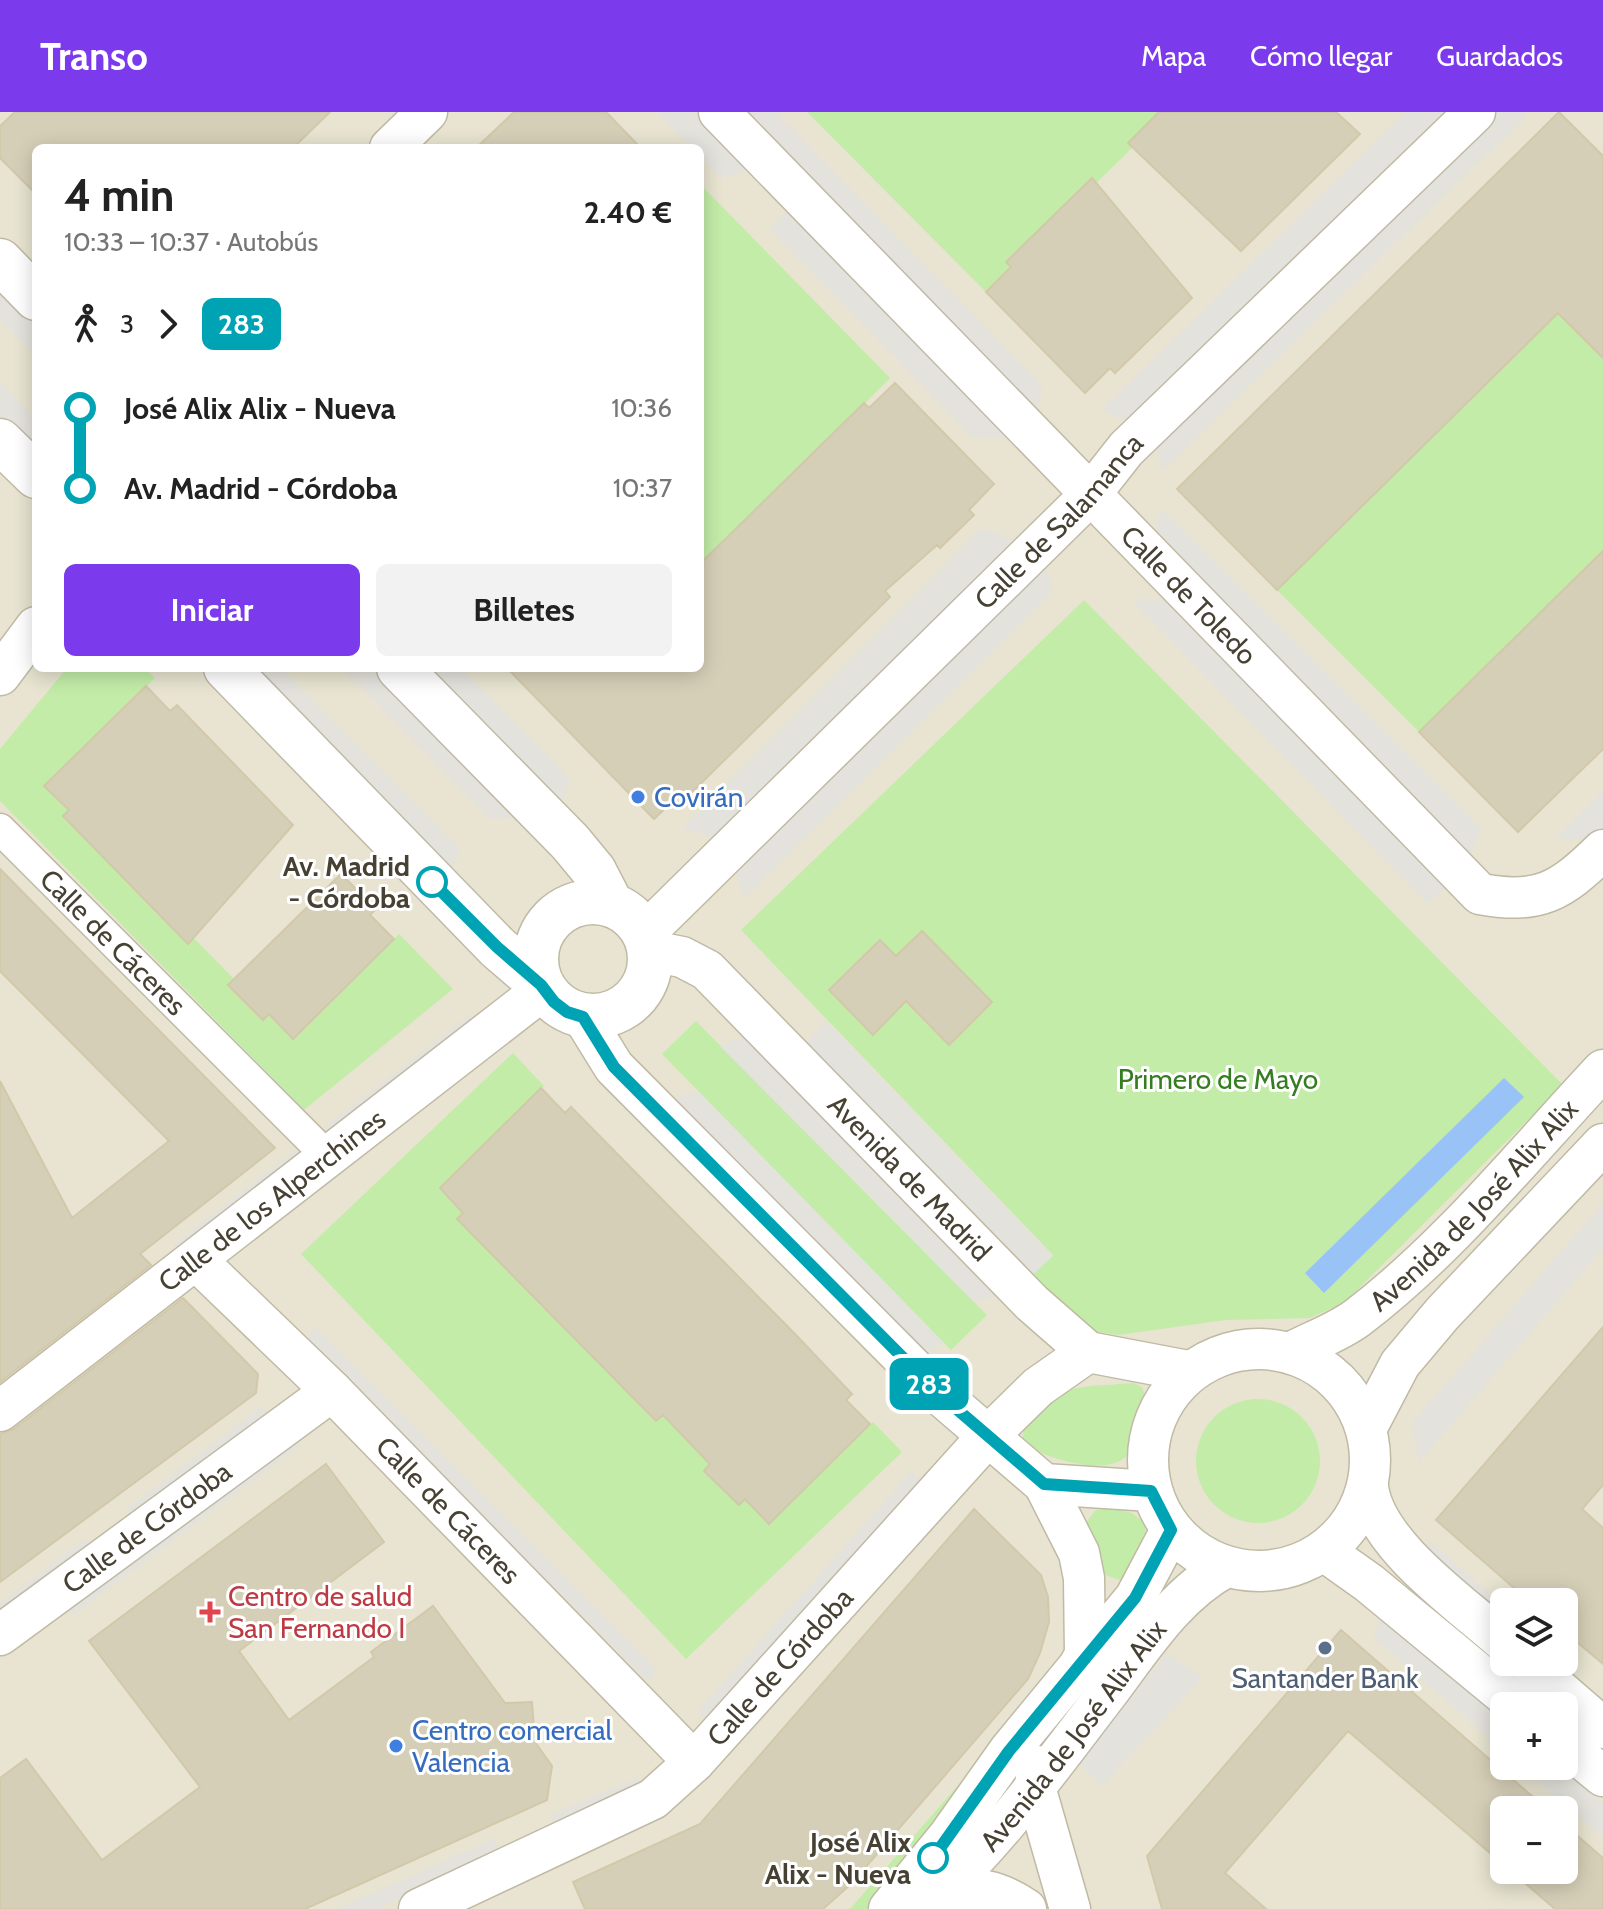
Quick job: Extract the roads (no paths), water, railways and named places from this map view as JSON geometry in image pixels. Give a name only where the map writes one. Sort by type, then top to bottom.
[{"type":"street","points":[[394,144],[427,112]]},
{"type":"street","name":"Calle de Toledo","points":[[719,112],[1089,496],[1480,894],[1512,900],[1543,896],[1573,879],[1603,850]]},
{"type":"street","name":"Calle de Salamanca","points":[[648,942],[1089,496],[1126,449],[1475,112]]},
{"type":"street","points":[[0,261],[32,294]]},
{"type":"street","points":[[0,441],[32,472]]},
{"type":"street","points":[[0,675],[32,632]]},
{"type":"street","points":[[230,672],[483,934],[567,1012],[583,1017],[609,1013],[632,999],[646,977],[648,942],[625,910],[611,904],[575,905],[546,926],[537,948],[542,987]]},
{"type":"street","points":[[403,672],[570,842],[594,871],[611,904]]},
{"type":"street","name":"Calle de Cáceres","points":[[0,829],[329,1158]]},
{"type":"street","name":"Avenida de Madrid","points":[[648,942],[707,970],[1032,1303],[1088,1352]]},
{"type":"street","name":"Calle de los Alperchines","points":[[0,1411],[329,1158],[542,987]]},
{"type":"street","points":[[583,1017],[614,1067],[938,1393],[1044,1484],[1075,1540],[1084,1578],[1085,1655],[1070,1676],[1039,1746],[1035,1787],[1070,1909]]},
{"type":"street","name":"Avenida de José Alix Alix","points":[[1292,1352],[1354,1320],[1401,1281],[1450,1234],[1603,1070]]},
{"type":"street","name":"Avenida de José Alix Alix","points":[[1366,1429],[1400,1364],[1471,1283],[1603,1144]]},
{"type":"street","name":"Calle de Cáceres","points":[[197,1261],[332,1391],[694,1762]]},
{"type":"street","points":[[1368,1487],[1349,1527],[1324,1551],[1289,1568],[1267,1572],[1226,1567],[1195,1552],[1171,1530],[1151,1491],[1147,1445],[1160,1407],[1188,1371],[1208,1359],[1241,1348],[1268,1348],[1292,1352],[1326,1370],[1351,1397],[1366,1429],[1371,1464],[1368,1487],[1370,1504],[1400,1549],[1490,1629]]},
{"type":"street","points":[[1088,1352],[1188,1371]]},
{"type":"street","name":"Calle de Córdoba","points":[[419,1909],[653,1799],[694,1762],[987,1437],[1038,1387],[1088,1352]]},
{"type":"street","name":"Calle de Córdoba","points":[[0,1635],[332,1391]]},
{"type":"street","points":[[1044,1484],[1151,1491]]},
{"type":"street","name":"Avenida de José Alix Alix","points":[[889,1909],[917,1879],[1009,1751],[1135,1598],[1171,1530]]},
{"type":"street","points":[[1324,1551],[1369,1583],[1501,1692]]},
{"type":"street","name":"Avenida de José Alix Alix","points":[[933,1900],[1035,1787],[1163,1621],[1194,1588],[1226,1567]]},
{"type":"street","points":[[1543,1676],[1603,1728]]},
{"type":"street","points":[[1578,1755],[1603,1776]]},
{"type":"street","points":[[933,1900],[973,1886],[1007,1896],[1026,1909]]},
{"type":"water","points":[[1504,1078],[1524,1097],[1324,1293],[1305,1273]]},
{"type":"place","name":"Covirán","points":[[638,797]]},
{"type":"place","name":"Av. Madrid - Córdoba","points":[[432,882]]},
{"type":"place","name":"Centro de salud San Fernando I","points":[[210,1612]]},
{"type":"place","name":"Santander Bank","points":[[1325,1648]]},
{"type":"place","name":"Centro comercial Valencia","points":[[396,1746]]},
{"type":"place","name":"José Alix Alix - Nueva","points":[[933,1858]]},
{"type":"park label","name":"Primero de Mayo","points":[[1218,1079]]}]
